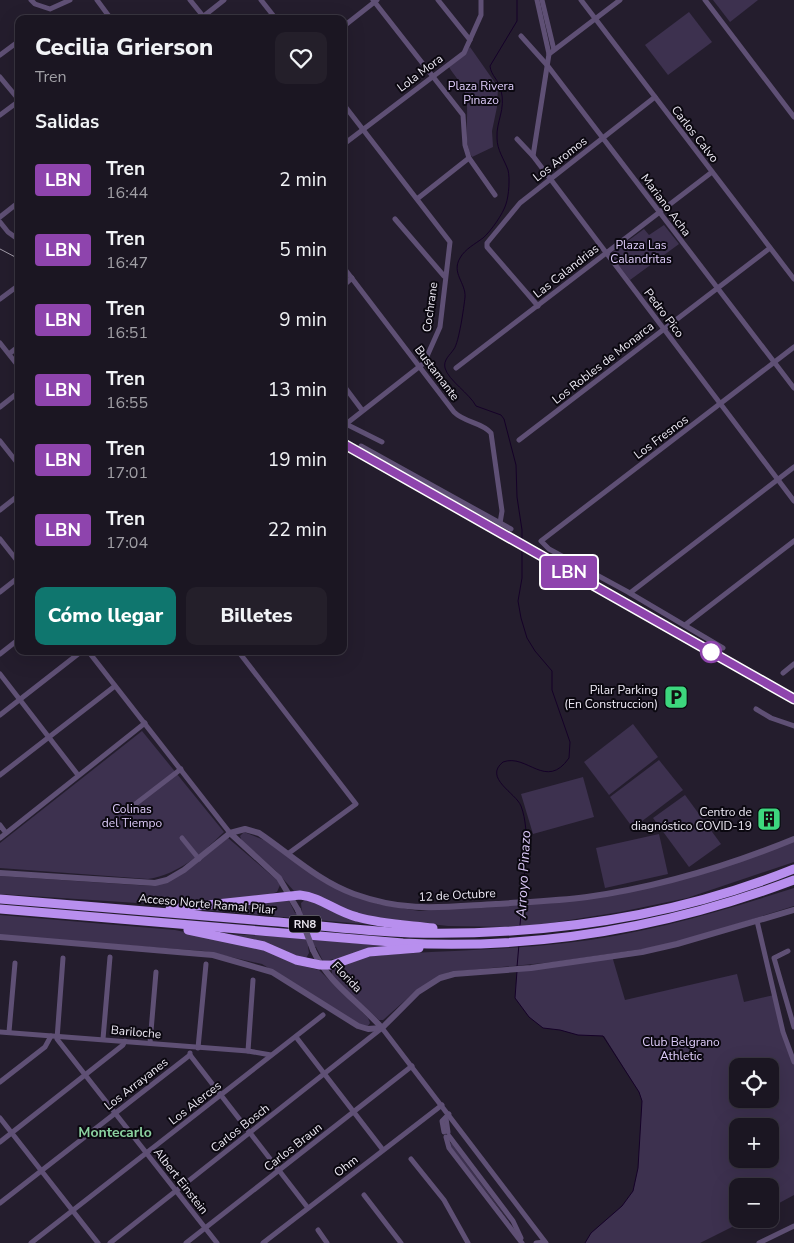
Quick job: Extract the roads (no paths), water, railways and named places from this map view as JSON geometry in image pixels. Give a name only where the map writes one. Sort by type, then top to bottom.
[{"type":"highway","name":"Acceso Norte Ramal Pilar","points":[[0,899],[389,932],[509,932],[595,923],[657,911],[718,895],[794,868]]},
{"type":"highway","name":"Acceso Norte Ramal Pilar","points":[[0,909],[402,943],[452,944],[508,942],[593,934],[653,923],[713,908],[794,882]]},
{"type":"highway","points":[[146,911],[291,895],[313,897],[340,912],[357,918],[465,933]]},
{"type":"highway","points":[[146,922],[264,946],[296,960],[320,965],[332,965],[369,952],[452,944]]},
{"type":"highway","points":[[328,976],[332,965]]},
{"type":"street","points":[[31,0],[35,4],[50,10],[70,0]]},
{"type":"street","points":[[97,0],[108,15]]},
{"type":"street","points":[[190,0],[199,15]]},
{"type":"street","points":[[205,15],[224,0]]},
{"type":"street","points":[[261,0],[273,15]]},
{"type":"street","points":[[438,0],[470,40]]},
{"type":"street","name":"Lola Mora","points":[[347,142],[464,52],[482,15],[481,0]]},
{"type":"street","points":[[537,0],[552,52]]},
{"type":"street","points":[[533,156],[548,65],[552,52],[542,0]]},
{"type":"street","name":"Carlos Calvo","points":[[581,0],[794,279]]},
{"type":"street","points":[[552,52],[620,0]]},
{"type":"street","points":[[705,0],[794,117]]},
{"type":"street","points":[[347,24],[375,1],[465,119],[465,145],[469,158],[495,195]]},
{"type":"street","name":"Mariano Acha","points":[[521,36],[548,65],[794,388]]},
{"type":"street","points":[[0,55],[15,44]]},
{"type":"street","points":[[0,77],[15,95]]},
{"type":"street","name":"Los Aromos","points":[[538,306],[486,245],[514,209],[655,97]]},
{"type":"street","points":[[0,115],[15,103]]},
{"type":"street","points":[[347,109],[417,199],[469,158]]},
{"type":"street","name":"Pedro Pico","points":[[517,139],[533,156],[605,254],[794,500]]},
{"type":"street","name":"Las Calandrias","points":[[456,368],[712,172]]},
{"type":"street","name":"Cochrane","points":[[347,421],[420,367],[439,332],[444,276],[450,242],[417,199]]},
{"type":"street","points":[[0,217],[15,205]]},
{"type":"street","points":[[395,219],[444,276]]},
{"type":"street","points":[[0,222],[15,237]]},
{"type":"street","name":"Los Robles de Monarca","points":[[519,440],[770,248]]},
{"type":"street","name":"Bustamante","points":[[347,272],[457,415],[489,430],[492,437],[502,511],[500,522]]},
{"type":"street","points":[[347,282],[352,278]]},
{"type":"street","points":[[0,300],[15,288]]},
{"type":"street","points":[[0,343],[15,362]]},
{"type":"street","name":"Los Fresnos","points":[[630,594],[541,543],[542,540],[794,347]]},
{"type":"street","points":[[9,354],[15,349]]},
{"type":"street","points":[[347,390],[362,410]]},
{"type":"street","points":[[0,407],[15,395]]},
{"type":"street","points":[[347,424],[382,442]]},
{"type":"street","points":[[0,441],[15,460]]},
{"type":"street","points":[[361,446],[511,529]]},
{"type":"street","points":[[723,648],[630,594],[794,467]]},
{"type":"street","points":[[0,510],[15,498]]},
{"type":"street","points":[[0,539],[15,557]]},
{"type":"street","points":[[685,625],[794,541]]},
{"type":"street","points":[[0,592],[15,580]]},
{"type":"street","points":[[0,654],[15,642]]},
{"type":"street","points":[[0,715],[77,655]]},
{"type":"street","name":"Florida","points":[[91,655],[230,833],[275,874],[291,895],[313,950],[328,976],[382,1028],[545,1243]]},
{"type":"street","points":[[241,655],[356,804],[289,853]]},
{"type":"street","points":[[783,673],[794,664]]},
{"type":"street","points":[[0,674],[78,775]]},
{"type":"street","points":[[0,775],[115,686]]},
{"type":"street","points":[[756,710],[771,718],[794,726]]},
{"type":"street","points":[[0,838],[145,723]]},
{"type":"street","points":[[125,812],[181,770]]},
{"type":"street","points":[[0,825],[6,833]]},
{"type":"street","name":"12 de Octubre","points":[[230,833],[252,830],[336,886],[358,896],[397,906],[423,909],[584,898],[661,882],[734,862],[794,839]]},
{"type":"street","points":[[0,873],[149,884],[174,876],[199,859],[230,833]]},
{"type":"street","points":[[182,838],[199,859]]},
{"type":"street","points":[[0,937],[213,955],[272,972],[363,1029],[382,1028],[411,998],[440,978],[460,973],[531,968],[659,948],[794,910]]},
{"type":"street","points":[[757,921],[783,1032],[794,1062]]},
{"type":"street","points":[[788,951],[774,958],[794,1027]]},
{"type":"street","points":[[103,1039],[110,956]]},
{"type":"street","points":[[0,1082],[45,1047],[54,1036],[63,958]]},
{"type":"street","points":[[9,1032],[15,963]]},
{"type":"street","points":[[198,1048],[206,964]]},
{"type":"street","points":[[150,1043],[156,972]]},
{"type":"street","points":[[248,1051],[252,980]]},
{"type":"street","name":"Los Alerces","points":[[31,1243],[323,1015]]},
{"type":"street","name":"Carlos Bosch","points":[[110,1243],[382,1028]]},
{"type":"street","name":"Bariloche","points":[[0,1032],[248,1051],[271,1055]]},
{"type":"street","name":"Albert Einstein","points":[[54,1036],[86,1074],[217,1243]]},
{"type":"street","points":[[296,1037],[383,1150]]},
{"type":"street","points":[[0,1142],[123,1046],[125,1041]]},
{"type":"street","points":[[190,1047],[190,1056],[308,1208]]},
{"type":"street","name":"Los Arrayanes","points":[[0,1203],[190,1056]]},
{"type":"street","name":"Carlos Braun","points":[[186,1243],[412,1066]]},
{"type":"street","name":"Ohm","points":[[263,1243],[442,1105]]},
{"type":"street","points":[[447,1116],[442,1121],[448,1137],[513,1221],[522,1243]]},
{"type":"street","points":[[0,1118],[98,1243]]},
{"type":"street","points":[[411,1158],[444,1200],[468,1243]]},
{"type":"street","points":[[364,1195],[400,1243]]},
{"type":"street","points":[[759,1243],[768,1241],[794,1226]]},
{"type":"street","points":[[318,1230],[328,1243]]},
{"type":"street","points":[[536,1243],[545,1243]]},
{"type":"waterway","name":"Arroyo Pinazo","points":[[517,0],[517,21],[490,66],[500,87],[502,97],[497,142],[509,173],[507,200],[502,213],[493,227],[483,238],[465,252],[458,263],[458,273],[465,297],[458,339],[446,360],[445,368],[450,377],[476,406],[501,415],[504,419],[516,465],[517,497],[522,530],[522,578],[518,601],[521,618],[527,638],[552,671],[552,690],[570,742],[569,758],[561,767],[552,771],[544,771],[512,761],[503,762],[498,768],[499,780],[518,801],[524,816],[526,853],[522,900]]},
{"type":"waterway","name":"Arroyo Pinazo","points":[[520,925],[522,904]]},
{"type":"waterway","name":"Arroyo Pinazo","points":[[517,967],[519,944]]},
{"type":"waterway","name":"Arroyo Pinazo","points":[[517,971],[515,998],[529,1017],[543,1028],[578,1035],[603,1036],[639,1092],[642,1101],[638,1168],[633,1191],[622,1206],[591,1233],[585,1243]]},
{"type":"railway","points":[[0,249],[15,257]]},
{"type":"railway","points":[[347,446],[794,698]]},
{"type":"train","name":"LBN","points":[[347,446],[794,699]]},
{"type":"place","name":"Pilar Parking (En Construccion)","points":[[676,697]]},
{"type":"place","name":"Centro de diagnóstico COVID-19","points":[[769,819]]},
{"type":"district","name":"Montecarlo","points":[[115,1132]]},
{"type":"park label","name":"Plaza Rivera Pinazo","points":[[481,93]]},
{"type":"park label","name":"Plaza Las Calandritas","points":[[641,252]]},
{"type":"park label","name":"Colinas del Tiempo","points":[[132,816]]},
{"type":"park label","name":"Club Belgrano Athletic","points":[[681,1049]]}]
